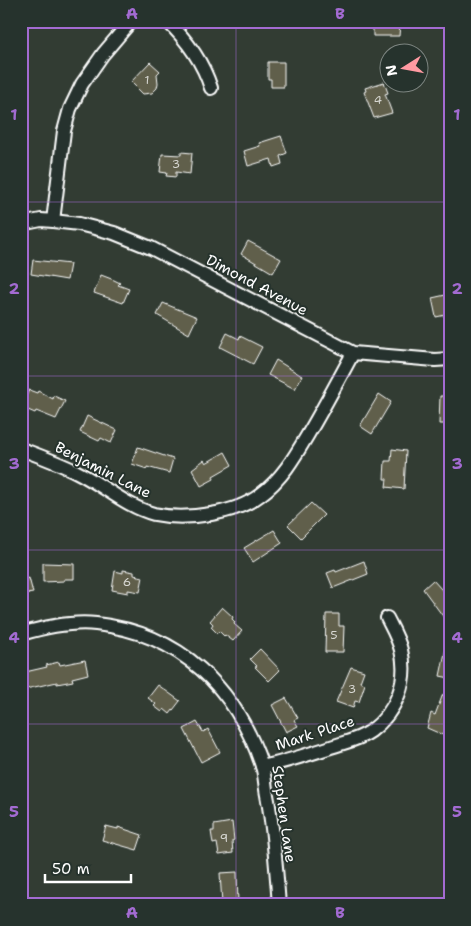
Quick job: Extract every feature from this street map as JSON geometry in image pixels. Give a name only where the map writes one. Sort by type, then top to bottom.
[{"type":"street","points":[[53,221],[64,131],[70,109],[82,84],[103,54],[132,21]]},
{"type":"street","points":[[167,21],[196,56],[211,88]]},
{"type":"street","name":"Dimond Avenue","points":[[21,224],[41,220],[53,221],[79,224],[114,233],[151,248],[353,353],[435,360],[450,358]]},
{"type":"street","name":"Benjamin Lane","points":[[21,449],[51,460],[78,473],[136,506],[154,514],[195,516],[228,511],[260,496],[276,482],[290,464],[328,401],[353,353]]},
{"type":"street","name":"Mark Place","points":[[262,767],[349,741],[370,732],[385,719],[396,703],[401,688],[403,671],[398,640],[387,618]]},
{"type":"street","name":"Stephen Lane","points":[[21,634],[48,626],[95,624],[138,633],[167,646],[189,659],[206,673],[223,692],[240,717],[262,767],[270,813],[279,905]]},
{"type":"building","points":[[373,21],[398,21],[398,24],[400,24],[399,36],[373,36]]},
{"type":"building","points":[[150,62],[160,71],[157,74],[157,88],[152,93],[143,94],[131,82]]},
{"type":"building","points":[[268,62],[284,62],[284,87],[271,87],[271,79],[268,79]]},
{"type":"building","points":[[378,84],[378,92],[388,92],[385,94],[392,113],[374,118],[364,92],[366,91],[365,88]]},
{"type":"building","points":[[281,136],[287,153],[280,156],[282,164],[273,167],[271,159],[248,166],[244,151],[260,146],[259,143]]},
{"type":"building","points":[[181,152],[192,153],[190,174],[176,172],[176,177],[166,176],[167,173],[160,172],[162,154],[181,155]]},
{"type":"building","points":[[248,241],[281,259],[273,273],[241,254]]},
{"type":"building","points":[[33,260],[70,264],[67,280],[31,274]]},
{"type":"building","points":[[101,275],[129,289],[123,303],[94,293]]},
{"type":"building","points":[[450,294],[450,314],[436,317],[432,298]]},
{"type":"building","points":[[163,303],[197,317],[189,334],[157,315]]},
{"type":"building","points":[[227,333],[239,339],[240,336],[262,347],[253,364],[220,347]]},
{"type":"building","points":[[276,360],[302,376],[295,389],[268,375]]},
{"type":"building","points":[[29,390],[37,393],[38,391],[53,399],[54,396],[65,401],[56,419],[21,407]]},
{"type":"building","points":[[379,394],[391,402],[372,434],[360,426]]},
{"type":"building","points":[[440,396],[449,396],[450,424],[439,424]]},
{"type":"building","points":[[87,416],[117,430],[111,443],[101,438],[99,441],[80,432]]},
{"type":"building","points":[[138,447],[173,459],[169,473],[132,464]]},
{"type":"building","points":[[392,449],[406,451],[404,489],[386,487],[387,479],[384,479],[385,461],[391,461]]},
{"type":"building","points":[[225,452],[232,465],[213,476],[214,479],[201,486],[192,469],[204,460],[206,463]]},
{"type":"building","points":[[311,503],[324,515],[301,538],[288,525]]},
{"type":"building","points":[[274,530],[282,543],[253,562],[244,548]]},
{"type":"building","points":[[364,561],[368,574],[333,588],[327,573],[335,570],[336,572]]},
{"type":"building","points":[[43,563],[74,564],[74,579],[43,582]]},
{"type":"building","points":[[123,570],[134,572],[134,575],[143,577],[140,592],[128,590],[128,593],[112,590],[115,571],[123,573]]},
{"type":"building","points":[[29,578],[33,593],[21,595],[21,580]]},
{"type":"building","points":[[433,580],[450,599],[450,614],[445,619],[423,589]]},
{"type":"building","points":[[222,607],[233,617],[234,624],[242,631],[233,641],[219,631],[217,633],[211,627],[213,624],[210,621]]},
{"type":"building","points":[[326,614],[339,614],[339,626],[344,626],[343,652],[325,652]]},
{"type":"building","points":[[446,648],[450,648],[450,678],[440,676]]},
{"type":"building","points":[[260,649],[280,670],[269,681],[250,659]]},
{"type":"building","points":[[85,660],[88,674],[72,678],[73,681],[57,684],[57,682],[21,690],[21,673],[59,662],[60,665]]},
{"type":"building","points":[[351,667],[364,671],[360,682],[365,684],[359,702],[355,701],[353,708],[336,702]]},
{"type":"building","points":[[158,685],[180,701],[170,714],[164,709],[162,712],[148,698]]},
{"type":"building","points":[[443,694],[450,697],[450,729],[446,727],[443,735],[427,728],[431,713],[435,715]]},
{"type":"building","points":[[286,698],[298,718],[294,720],[298,726],[286,732],[272,705]]},
{"type":"building","points":[[197,722],[203,732],[208,729],[220,752],[201,762],[184,729]]},
{"type":"building","points":[[232,822],[233,853],[219,855],[217,843],[213,844],[211,831],[214,831],[214,825]]},
{"type":"building","points":[[106,826],[118,829],[118,827],[142,835],[137,850],[102,840]]},
{"type":"building","points":[[237,872],[238,903],[222,904],[220,873]]}]
